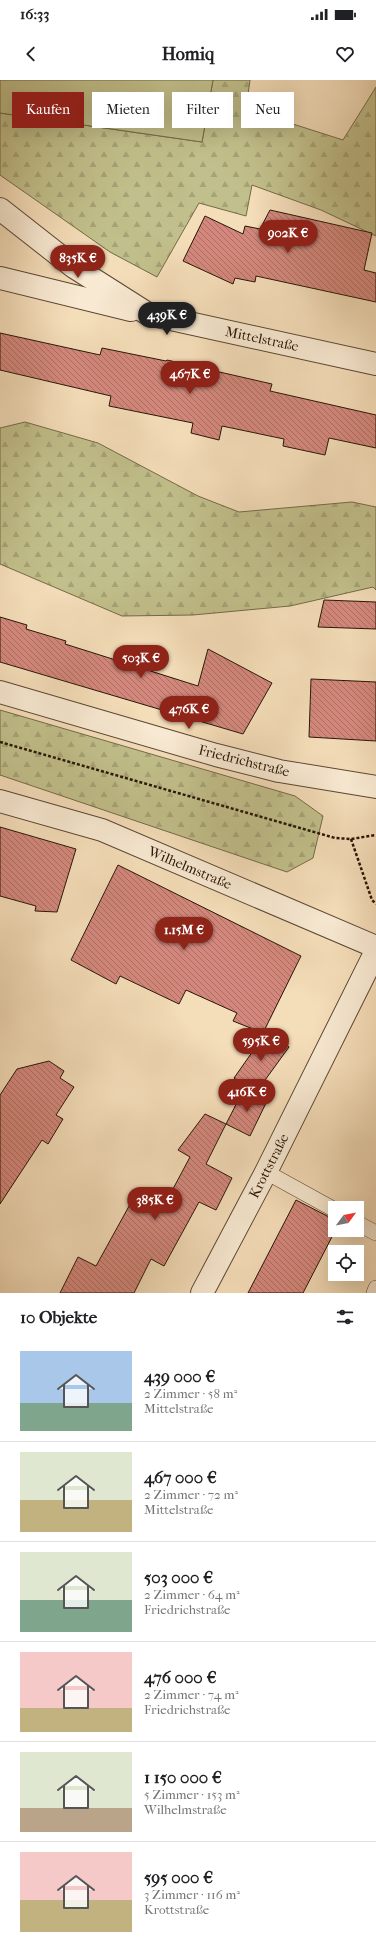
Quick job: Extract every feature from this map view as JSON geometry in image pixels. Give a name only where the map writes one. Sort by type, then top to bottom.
[{"type":"street","name":"Mittelstraße","points":[[0,209],[74,267],[148,314]]},
{"type":"street","name":"Mittelstraße","points":[[0,278],[148,314],[376,364]]},
{"type":"street","name":"Friedrichstraße","points":[[0,692],[216,755],[279,771],[376,787]]},
{"type":"street","name":"Wilhelmstraße","points":[[0,801],[102,830],[376,947]]},
{"type":"street","name":"Krottstraße","points":[[202,1293],[266,1172],[376,951]]},
{"type":"lane","points":[[266,1172],[328,1206]]},
{"type":"lane","points":[[364,1227],[376,1233]]},
{"type":"lane","points":[[374,1293],[376,1288]]},
{"type":"path","points":[[0,742],[335,838],[351,839],[376,835]]},
{"type":"path","points":[[351,839],[372,900],[376,904]]},
{"type":"green space","points":[[0,80],[213,80],[211,92],[172,92],[172,128],[204,128],[202,142],[104,128],[164,128],[164,92],[92,92],[92,126],[84,125],[84,92],[12,92],[12,115],[0,113]]},
{"type":"green space","points":[[213,80],[250,80],[248,92],[241,92],[241,128],[294,128],[294,124],[343,140],[376,87],[376,236],[321,210],[252,185],[246,216],[199,203],[157,277],[110,252],[0,175],[0,113],[12,115],[12,128],[84,128],[84,125],[92,126],[92,128],[104,128],[202,142],[204,128],[233,128],[233,92],[211,92]]},
{"type":"green space","points":[[25,422],[98,443],[198,496],[239,512],[352,502],[376,507],[376,590],[373,587],[290,606],[193,615],[122,616],[0,564],[0,428]]},
{"type":"green space","points":[[0,710],[295,796],[323,816],[313,858],[287,872],[0,775]]},
{"type":"building","points":[[270,210],[372,233],[364,270],[376,273],[376,302],[256,276],[255,282],[235,278],[233,284],[183,261],[205,216],[243,234],[245,226],[260,229]]},
{"type":"building","points":[[0,333],[100,355],[102,348],[167,360],[272,384],[270,391],[376,415],[376,448],[329,438],[325,455],[283,446],[284,439],[222,426],[219,440],[191,433],[193,423],[109,406],[111,396],[0,370]]},
{"type":"building","points":[[324,600],[376,602],[376,629],[318,627]]},
{"type":"building","points":[[0,617],[27,625],[26,629],[66,641],[65,644],[198,686],[208,649],[272,683],[243,734],[0,662]]},
{"type":"building","points":[[311,679],[376,682],[376,741],[309,737]]},
{"type":"building","points":[[0,827],[76,849],[57,912],[35,911],[36,906],[0,896]]},
{"type":"building","points":[[118,865],[301,956],[263,1033],[233,1021],[237,1013],[186,990],[179,1004],[120,976],[116,984],[71,960]]},
{"type":"building","points":[[267,1031],[289,1047],[255,1094],[234,1078]]},
{"type":"building","points":[[49,1061],[64,1071],[60,1078],[74,1087],[56,1115],[63,1119],[48,1144],[42,1140],[0,1204],[0,1095],[17,1069]]},
{"type":"building","points":[[244,1089],[267,1101],[250,1136],[226,1124]]},
{"type":"building","points":[[205,1114],[226,1124],[206,1164],[232,1178],[216,1210],[199,1202],[164,1266],[151,1259],[134,1293],[60,1293],[78,1257],[96,1266],[139,1188],[166,1202],[190,1157],[178,1150]]},
{"type":"building","points":[[296,1200],[328,1216],[328,1237],[332,1237],[303,1293],[248,1293]]}]
